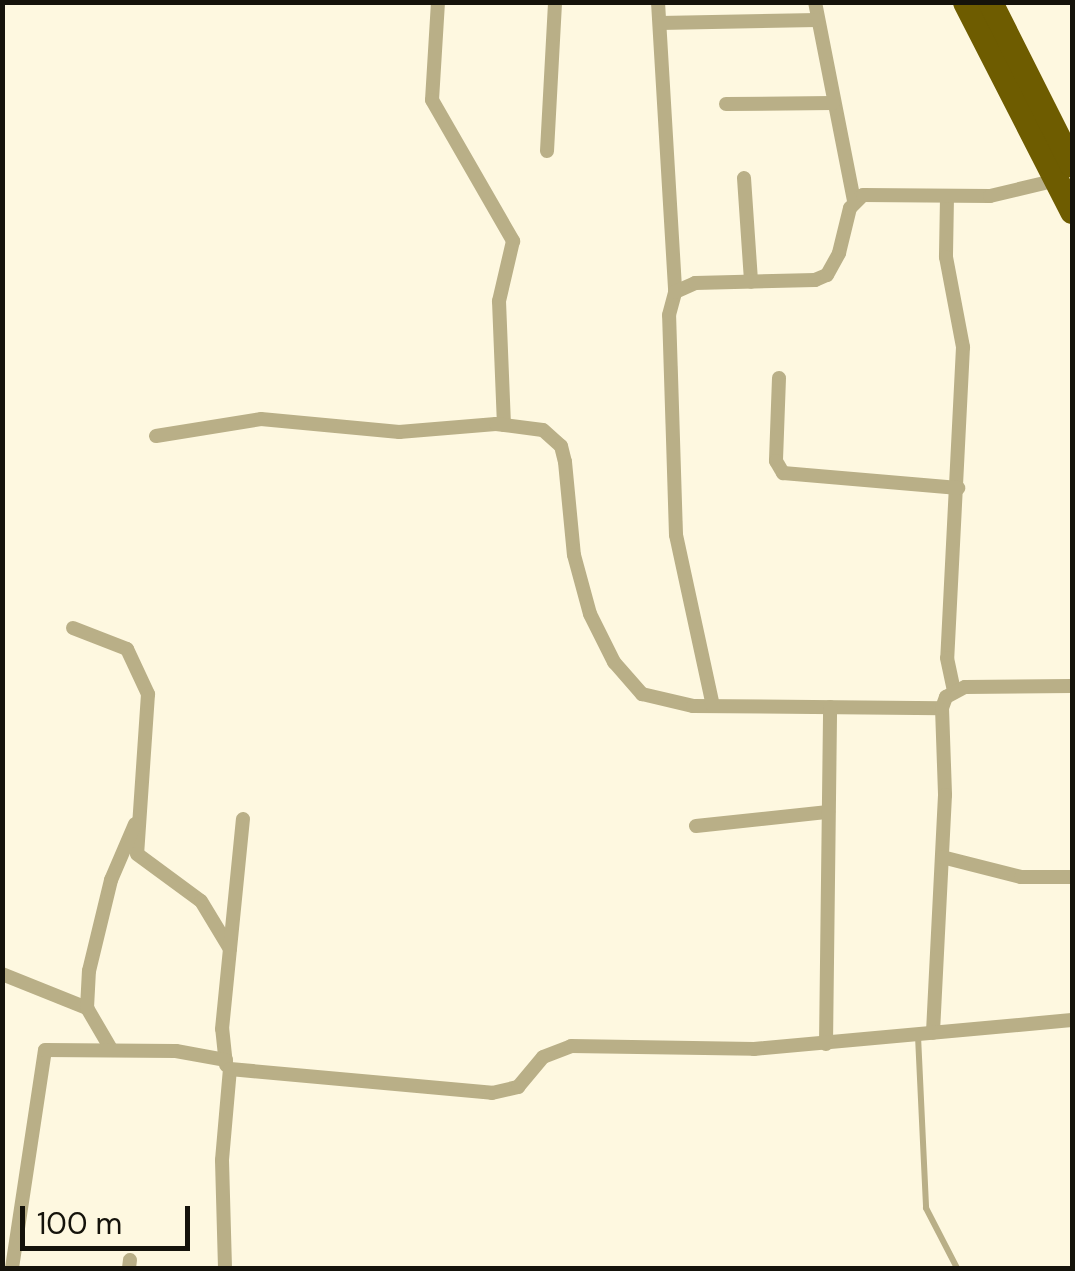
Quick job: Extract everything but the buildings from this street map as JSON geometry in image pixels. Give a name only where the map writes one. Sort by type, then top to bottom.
[{"type":"highway","points":[[965,2],[1065,173]]},
{"type":"highway","points":[[990,2],[1065,173],[1072,211]]},
{"type":"street","points":[[438,2],[432,100],[513,241],[499,302],[504,425]]},
{"type":"street","points":[[547,151],[555,2]]},
{"type":"street","points":[[658,2],[675,292],[669,315],[676,535],[712,706]]},
{"type":"street","points":[[675,292],[695,283],[826,274],[854,201],[815,2]]},
{"type":"street","points":[[660,23],[816,20]]},
{"type":"street","points":[[726,104],[833,104]]},
{"type":"street","points":[[854,201],[863,195],[990,196],[1065,173]]},
{"type":"street","points":[[744,178],[751,282]]},
{"type":"street","points":[[926,1034],[942,857],[942,708],[954,690],[948,658],[963,348],[946,257],[947,197]]},
{"type":"street","points":[[779,378],[776,460],[783,474],[958,488]]},
{"type":"street","points":[[156,436],[260,419],[398,432],[504,425],[543,430],[561,446],[578,573],[614,662],[653,699],[712,706],[942,708]]},
{"type":"street","points":[[73,628],[127,649],[143,679],[150,710],[135,839],[143,864],[201,902],[230,949]]},
{"type":"street","points":[[954,690],[1072,686]]},
{"type":"street","points":[[826,1044],[830,707]]},
{"type":"street","points":[[696,826],[828,812]]},
{"type":"street","points":[[88,1008],[111,880],[138,817]]},
{"type":"street","points":[[224,1268],[226,1066],[222,1030],[243,819]]},
{"type":"street","points":[[942,857],[1022,877],[1072,877]]},
{"type":"street","points":[[2,974],[88,1008],[111,1049]]},
{"type":"street","points":[[12,1268],[39,1058],[53,1048],[111,1049],[226,1066],[492,1094],[518,1087],[543,1056],[571,1046],[826,1044],[1072,1020]]},
{"type":"lane","points":[[926,1034],[926,1208],[957,1268]]}]
